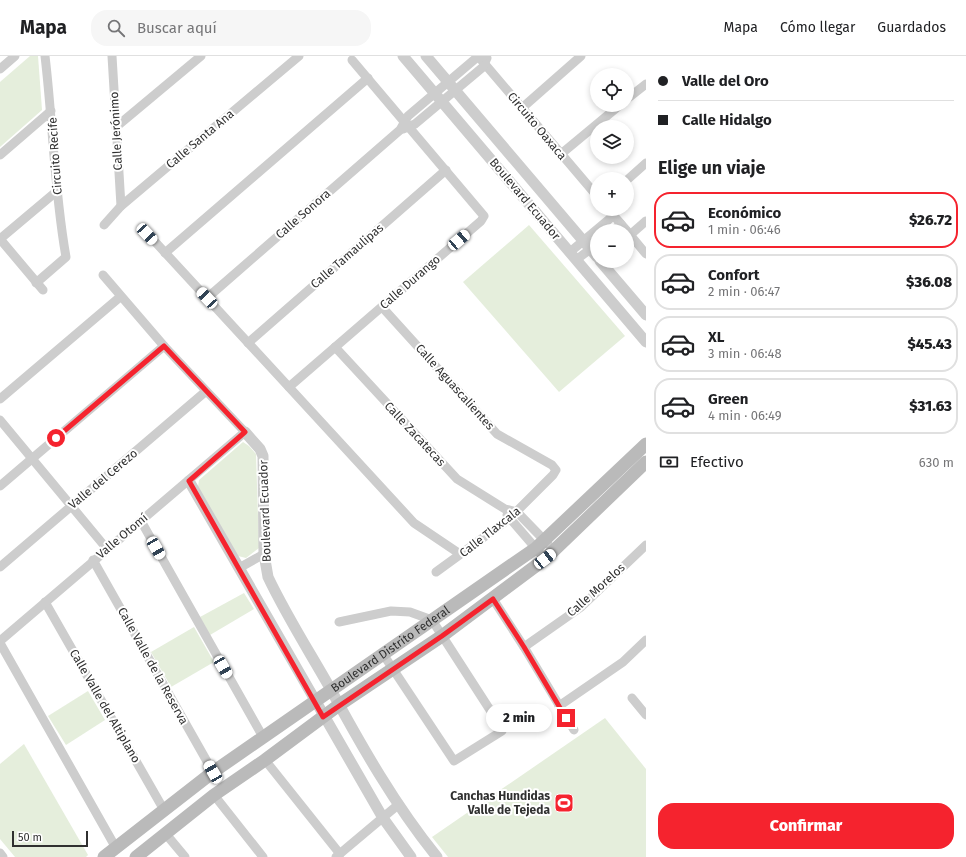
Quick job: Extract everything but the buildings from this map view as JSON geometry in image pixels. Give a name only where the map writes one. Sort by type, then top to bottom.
[{"type":"main road","name":"Boulevard Distrito Federal","points":[[104,857],[213,772],[263,736],[465,599],[540,544],[646,444]]},
{"type":"main road","name":"Boulevard Distrito Federal","points":[[136,857],[214,795],[265,760],[339,705],[442,636],[550,556],[646,462]]},
{"type":"street","points":[[0,69],[15,56]]},
{"type":"street","name":"Circuito Recife","points":[[36,283],[66,257],[58,211],[52,111],[45,56]]},
{"type":"street","name":"Calle Jerónimo","points":[[112,56],[121,206]]},
{"type":"street","points":[[116,127],[201,56]]},
{"type":"street","name":"Calle Santa Ana","points":[[104,225],[121,206],[299,56]]},
{"type":"street","name":"Boulevard Ecuador","points":[[403,56],[646,342]]},
{"type":"street","name":"Boulevard Ecuador","points":[[426,56],[590,246]]},
{"type":"street","points":[[522,108],[581,56]]},
{"type":"street","name":"Calle Sonora","points":[[207,298],[452,86],[482,58]]},
{"type":"street","name":"Circuito Oaxaca","points":[[482,58],[522,108],[590,188]]},
{"type":"street","name":"Calle Durango","points":[[289,387],[481,221],[484,216],[446,170],[404,126],[368,78],[352,60]]},
{"type":"street","points":[[166,253],[368,78]]},
{"type":"street","points":[[634,93],[646,84]]},
{"type":"street","points":[[0,155],[52,111]]},
{"type":"street","points":[[561,154],[612,112]]},
{"type":"street","points":[[634,174],[646,163]]},
{"type":"street","name":"Calle Tamaulipas","points":[[248,342],[446,170]]},
{"type":"street","points":[[43,290],[0,239],[57,191]]},
{"type":"street","points":[[614,216],[621,224]]},
{"type":"street","points":[[634,226],[646,221]]},
{"type":"street","points":[[147,234],[414,523],[460,554]]},
{"type":"street","points":[[634,240],[646,254]]},
{"type":"street","points":[[573,256],[590,249]]},
{"type":"street","points":[[606,268],[646,315]]},
{"type":"street","name":"Boulevard Ecuador","points":[[103,275],[120,297],[164,346],[260,449],[263,456],[264,554],[268,577],[330,690],[398,804],[437,857]]},
{"type":"street","points":[[0,399],[120,297]]},
{"type":"street","name":"Calle Aguascalientes","points":[[382,307],[497,434],[552,466],[556,470]]},
{"type":"street","points":[[0,486],[164,346]]},
{"type":"street","name":"Calle Zacatecas","points":[[335,347],[457,479],[505,509],[517,512]]},
{"type":"street","name":"Valle del Cerezo","points":[[0,567],[206,392]]},
{"type":"street","points":[[0,420],[106,549]]},
{"type":"street","name":"Valle Otomí","points":[[0,642],[93,560],[189,481],[245,432]]},
{"type":"street","name":"Calle Tlaxcala","points":[[436,572],[509,519],[553,475],[556,470]]},
{"type":"street","points":[[189,481],[382,818],[411,857]]},
{"type":"street","points":[[505,509],[509,519],[540,544]]},
{"type":"street","points":[[517,512],[550,556]]},
{"type":"street","points":[[141,521],[263,736]]},
{"type":"street","name":"Calle Morelos","points":[[524,647],[581,607],[646,545]]},
{"type":"street","points":[[239,568],[264,554]]},
{"type":"street","name":"Calle Valle de la Reserva","points":[[93,560],[213,772]]},
{"type":"street","points":[[465,599],[474,613]]},
{"type":"street","points":[[493,599],[574,730]]},
{"type":"street","name":"Calle Valle del Altiplano","points":[[46,602],[164,810]]},
{"type":"street","points":[[339,622],[391,611],[410,612],[432,620],[502,727],[502,731],[454,760],[383,654]]},
{"type":"street","points":[[559,706],[623,662],[646,640]]},
{"type":"street","points":[[0,642],[116,848]]},
{"type":"street","points":[[632,698],[646,715]]},
{"type":"street","points":[[265,760],[338,856],[398,804]]},
{"type":"street","points":[[214,795],[263,857]]},
{"type":"street","points":[[165,833],[185,857]]},
{"type":"street","points":[[0,854],[3,857]]},
{"type":"green space","points":[[30,56],[38,56],[42,110],[0,147],[0,82]]},
{"type":"green space","points":[[529,225],[625,336],[559,392],[463,282]]},
{"type":"green space","points":[[243,442],[256,454],[259,548],[246,558],[238,556],[198,487],[199,480]]},
{"type":"green space","points":[[244,593],[254,609],[210,635],[200,617]]},
{"type":"green space","points":[[194,627],[214,662],[171,687],[151,652]]},
{"type":"green space","points":[[88,691],[105,720],[66,745],[48,716]]},
{"type":"green space","name":"Canchas Hundidas Valle de Tejeda","points":[[605,718],[646,769],[646,857],[448,857],[432,837]]},
{"type":"green space","points":[[24,744],[88,855],[86,857],[15,857],[0,839],[0,764]]},
{"type":"place","name":"Canchas Hundidas Valle de Tejeda","points":[[564,803]]},
{"type":"route","points":[[56,438],[164,346],[245,432],[189,481],[315,700],[323,717],[442,636],[493,599],[524,647],[566,718]]}]
